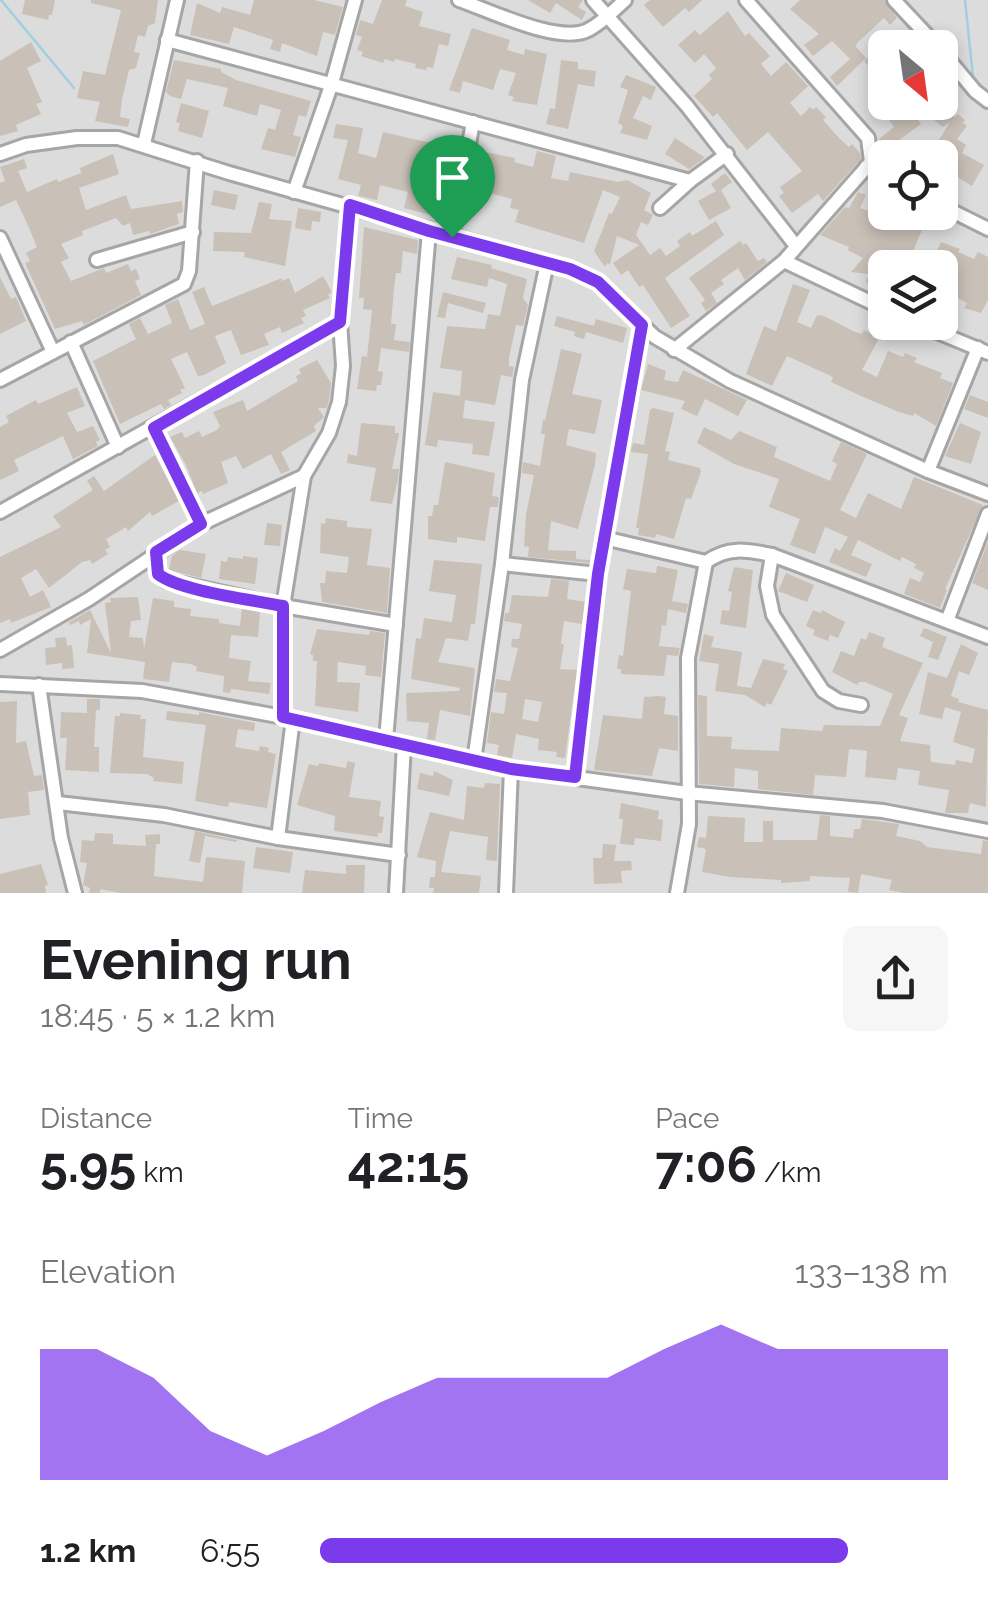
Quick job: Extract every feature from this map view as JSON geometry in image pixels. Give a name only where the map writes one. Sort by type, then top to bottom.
[{"type":"street","points":[[144,144],[177,0]]},
{"type":"street","points":[[294,192],[332,83],[355,0]]},
{"type":"street","points":[[459,0],[555,33],[573,35],[588,30],[626,0]]},
{"type":"street","points":[[594,0],[727,154],[796,246]]},
{"type":"street","points":[[894,0],[923,30]]},
{"type":"street","points":[[674,350],[784,261],[871,162],[868,138],[755,4]]},
{"type":"street","points":[[167,40],[690,181]]},
{"type":"street","points":[[958,70],[988,101]]},
{"type":"street","points":[[452,237],[473,122]]},
{"type":"street","points":[[0,154],[26,145],[76,138],[118,138],[546,262],[598,282],[674,350],[730,380],[988,494]]},
{"type":"street","points":[[660,208],[727,154]]},
{"type":"street","points":[[0,380],[184,284],[190,271],[197,162]]},
{"type":"street","points":[[278,838],[288,718],[283,606],[304,476],[329,433],[338,402],[350,205]]},
{"type":"street","points":[[958,214],[988,229]]},
{"type":"street","points":[[386,740],[429,231]]},
{"type":"street","points":[[97,260],[193,232]]},
{"type":"street","points":[[0,238],[52,352]]},
{"type":"street","points":[[784,261],[868,301]]},
{"type":"street","points":[[474,761],[502,564],[522,380],[546,262]]},
{"type":"street","points":[[0,512],[340,322]]},
{"type":"street","points":[[575,777],[598,574],[642,325]]},
{"type":"street","points":[[928,470],[983,350],[958,340]]},
{"type":"street","points":[[71,342],[118,447]]},
{"type":"street","points":[[154,428],[201,524]]},
{"type":"street","points":[[0,650],[89,600],[201,524],[304,476]]},
{"type":"street","points":[[947,621],[988,514]]},
{"type":"street","points":[[604,538],[706,562]]},
{"type":"street","points":[[677,893],[688,834],[688,658],[706,562],[720,552],[736,550],[772,555],[988,637]]},
{"type":"street","points":[[156,552],[158,574],[165,580],[396,625]]},
{"type":"street","points":[[772,555],[767,586],[773,616],[823,691],[838,701],[861,705]]},
{"type":"street","points":[[502,564],[598,574]]},
{"type":"street","points":[[0,684],[142,691],[288,718],[511,769],[687,793],[883,811],[988,831]]},
{"type":"street","points":[[39,686],[61,838],[74,893]]},
{"type":"street","points":[[396,893],[404,744]]},
{"type":"street","points":[[506,893],[511,769]]},
{"type":"street","points":[[58,803],[164,815],[278,838],[399,854]]},
{"type":"shaded area","points":[[0,0],[988,0],[988,893],[0,893]]},
{"type":"building","points":[[25,0],[55,0],[52,15],[48,20],[22,14]]},
{"type":"building","points":[[91,0],[158,0],[155,23],[148,26],[145,37],[138,35],[134,52],[140,53],[136,68],[129,70],[122,99],[120,117],[130,119],[128,127],[95,121],[100,102],[77,98],[83,71],[105,75],[121,10]]},
{"type":"building","points":[[254,0],[314,0],[343,7],[335,35],[323,32],[317,56],[282,43],[280,52],[270,49],[273,40],[234,27],[229,44],[190,35],[197,3],[220,13],[222,7],[250,15]]},
{"type":"building","points":[[382,0],[407,0],[405,6],[423,12],[419,26],[451,34],[448,46],[439,44],[433,68],[415,68],[416,64],[395,59],[385,59],[383,63],[361,56],[363,52],[357,50],[362,37],[356,35],[360,20],[373,24]]},
{"type":"building","points":[[528,0],[583,0],[578,7],[586,12],[582,20],[556,3],[550,13]]},
{"type":"building","points":[[650,0],[702,0],[689,12],[685,8],[663,27],[644,5]]},
{"type":"building","points":[[800,0],[884,0],[897,18],[890,25],[884,18],[868,30],[856,47],[866,58],[837,86],[830,77],[850,59],[832,41],[813,56],[804,45],[819,34],[790,9]]},
{"type":"building","points":[[728,11],[745,36],[749,33],[770,56],[761,64],[771,76],[786,62],[808,86],[790,103],[801,116],[810,107],[816,107],[839,138],[860,153],[861,159],[823,201],[818,194],[792,213],[779,196],[784,193],[780,187],[802,171],[768,132],[747,150],[717,113],[713,117],[694,96],[712,79],[709,75],[716,68],[704,54],[695,63],[678,45],[695,30],[700,35]]},
{"type":"building","points":[[472,28],[510,40],[507,50],[524,55],[525,49],[547,54],[537,105],[512,101],[514,97],[508,95],[516,73],[500,69],[493,90],[463,81],[460,93],[449,90]]},
{"type":"building","points":[[31,42],[41,61],[27,68],[42,102],[36,104],[41,114],[16,125],[18,131],[0,136],[0,61]]},
{"type":"building","points":[[174,60],[221,69],[236,80],[311,101],[306,117],[299,115],[293,135],[301,137],[295,157],[261,149],[268,128],[275,130],[281,110],[260,104],[257,116],[223,106],[228,88],[187,79],[181,99],[170,96],[166,92]]},
{"type":"building","points":[[561,60],[578,62],[578,69],[596,71],[594,87],[578,84],[568,129],[546,124],[550,108],[555,109]]},
{"type":"building","points":[[626,75],[656,87],[651,100],[643,96],[633,118],[652,126],[647,140],[620,133],[623,126],[618,123],[628,90],[620,87]]},
{"type":"building","points":[[181,103],[209,111],[202,138],[178,131]]},
{"type":"building","points":[[958,114],[965,120],[967,126],[957,139],[966,145],[962,153],[984,165],[972,186],[958,177],[958,140],[939,140],[950,122],[943,127],[934,120],[958,120]]},
{"type":"building","points":[[889,120],[918,120],[921,124],[899,140],[880,140],[894,127]]},
{"type":"building","points":[[336,124],[363,128],[358,153],[376,158],[383,132],[448,147],[435,216],[404,208],[408,192],[380,185],[377,200],[358,196],[361,185],[338,179],[348,140],[333,138]]},
{"type":"building","points":[[675,138],[704,157],[702,160],[689,169],[665,154]]},
{"type":"building","points":[[537,151],[556,156],[551,178],[568,181],[570,172],[618,182],[627,180],[651,193],[644,210],[653,215],[648,225],[641,222],[636,235],[650,255],[660,248],[666,256],[680,246],[677,241],[716,221],[724,235],[665,278],[690,316],[671,328],[643,285],[639,287],[628,270],[621,275],[613,263],[639,245],[617,236],[610,264],[605,267],[594,251],[620,197],[603,190],[584,243],[515,222],[519,210],[510,208],[512,199],[471,188],[473,178],[478,180],[484,152],[515,158],[514,162],[533,167]]},
{"type":"building","points":[[113,154],[119,174],[79,188],[86,210],[126,195],[131,209],[182,201],[183,212],[177,214],[179,224],[150,234],[149,231],[133,235],[130,223],[123,226],[116,218],[61,244],[69,258],[61,262],[71,281],[104,268],[106,273],[128,264],[131,271],[136,269],[140,279],[135,281],[141,295],[84,325],[82,321],[55,329],[25,263],[30,261],[26,253],[37,247],[26,221],[16,200],[0,207],[0,183],[5,181],[0,167],[24,159],[27,168],[18,171],[27,192],[81,173],[80,168]]},
{"type":"building","points":[[725,173],[732,182],[721,190],[731,208],[709,220],[698,201],[716,191],[711,184]]},
{"type":"building","points":[[214,190],[238,195],[235,210],[211,205]]},
{"type":"building","points":[[858,192],[866,195],[860,208],[868,211],[868,230],[922,230],[914,250],[868,250],[868,274],[851,272],[863,258],[849,247],[820,235],[845,207],[849,208]]},
{"type":"building","points":[[259,202],[272,204],[269,219],[292,221],[285,266],[244,257],[245,252],[213,251],[214,232],[251,233]]},
{"type":"building","points":[[298,208],[321,212],[320,222],[312,221],[311,231],[295,228]]},
{"type":"building","points":[[364,227],[418,240],[417,254],[403,251],[401,273],[396,273],[391,324],[396,324],[394,340],[410,342],[409,352],[381,348],[378,371],[383,372],[376,391],[357,389],[362,356],[367,357],[372,310],[363,309],[364,298],[359,298]]},
{"type":"building","points":[[740,241],[746,243],[758,261],[764,258],[767,262],[745,280],[738,268],[721,280],[724,284],[711,293],[717,303],[706,311],[701,303],[705,300],[689,278]]},
{"type":"building","points":[[941,242],[960,249],[958,252],[937,250]]},
{"type":"building","points":[[958,252],[974,259],[978,252],[988,257],[988,300],[981,313],[964,308],[967,303],[958,298]]},
{"type":"building","points":[[457,257],[527,279],[523,298],[528,305],[523,326],[516,325],[509,358],[509,366],[514,367],[512,377],[501,375],[495,405],[465,400],[463,418],[495,422],[489,456],[472,454],[473,444],[438,440],[437,447],[425,445],[433,392],[460,396],[462,371],[440,368],[447,326],[485,329],[488,314],[500,316],[507,284],[489,278],[487,287],[451,279]]},
{"type":"building","points":[[323,276],[332,292],[330,298],[303,310],[304,323],[282,333],[280,327],[264,334],[269,345],[241,355],[231,330],[215,336],[226,363],[204,375],[198,376],[187,352],[171,359],[185,388],[180,390],[182,393],[168,400],[171,405],[164,409],[161,404],[120,424],[93,361],[136,339],[129,324],[140,318],[148,334],[172,323],[165,305],[178,299],[190,330],[205,324],[192,292],[204,287],[212,306],[282,278],[281,281],[289,278],[295,293]]},
{"type":"building","points":[[0,277],[11,299],[16,297],[26,321],[0,334]]},
{"type":"building","points":[[793,284],[810,290],[797,322],[811,328],[817,315],[824,316],[855,332],[868,332],[868,340],[878,340],[862,370],[877,377],[888,351],[903,357],[905,353],[953,383],[936,426],[914,413],[913,416],[899,412],[831,382],[833,377],[787,356],[772,386],[746,374],[764,326],[776,331]]},
{"type":"building","points":[[443,292],[486,303],[483,313],[448,303],[445,318],[437,317]]},
{"type":"building","points":[[557,316],[594,326],[596,319],[627,328],[623,343],[586,332],[584,339],[574,336],[575,332],[554,326]]},
{"type":"building","points":[[561,349],[582,354],[572,394],[602,400],[595,434],[569,429],[566,445],[596,453],[595,465],[578,529],[551,521],[548,550],[576,551],[576,559],[590,563],[528,557],[529,547],[524,546],[534,475],[522,473],[523,462],[540,466],[543,420]]},
{"type":"building","points":[[317,360],[331,383],[329,400],[327,408],[318,408],[324,417],[314,426],[316,431],[281,452],[290,470],[281,474],[271,454],[243,469],[236,456],[221,462],[228,483],[197,493],[170,437],[182,432],[185,438],[199,431],[202,437],[217,430],[220,426],[213,412],[243,400],[247,411],[298,381],[299,369]]},
{"type":"building","points":[[648,364],[666,371],[664,380],[678,382],[683,370],[747,400],[738,416],[705,399],[697,416],[681,409],[685,401],[641,390]]},
{"type":"building","points":[[77,387],[85,406],[67,413],[77,432],[93,426],[100,440],[96,442],[98,446],[73,459],[63,436],[14,460],[19,471],[0,480],[0,427],[9,422],[6,416],[36,400],[38,404]]},
{"type":"building","points":[[970,395],[988,402],[988,418],[964,409]]},
{"type":"building","points":[[653,408],[674,413],[665,451],[670,452],[668,460],[700,468],[701,472],[691,499],[686,498],[674,539],[638,535],[636,528],[648,454],[631,452],[633,443],[644,445]]},
{"type":"building","points":[[361,423],[395,426],[395,433],[399,433],[392,469],[399,469],[398,480],[392,504],[370,501],[376,468],[347,463],[348,454],[357,456]]},
{"type":"building","points":[[960,423],[981,432],[971,464],[945,456]]},
{"type":"building","points":[[704,427],[731,440],[739,431],[777,447],[774,457],[830,481],[837,464],[832,461],[841,442],[867,454],[840,510],[856,518],[868,493],[901,509],[914,477],[983,505],[940,608],[904,594],[910,578],[920,582],[924,573],[902,557],[900,561],[858,540],[851,555],[872,564],[866,577],[829,562],[835,548],[840,551],[848,537],[825,527],[815,554],[790,545],[800,519],[769,507],[779,479],[734,464],[697,443]]},
{"type":"building","points":[[155,455],[179,501],[152,516],[150,512],[128,531],[126,527],[106,539],[108,554],[92,564],[90,560],[82,562],[49,588],[36,569],[21,578],[30,597],[43,590],[51,607],[11,623],[10,619],[0,623],[0,557],[61,527],[53,516],[93,490],[87,481],[94,476],[104,491]]},
{"type":"building","points":[[445,462],[495,473],[492,496],[499,497],[498,507],[490,507],[485,541],[457,537],[457,543],[428,539],[428,516],[438,505]]},
{"type":"building","points":[[326,518],[347,521],[347,527],[372,529],[367,565],[390,568],[387,613],[322,602],[320,583],[325,583],[326,571],[347,573],[349,557],[320,553],[321,523],[325,524]]},
{"type":"building","points":[[267,523],[282,525],[280,546],[264,545]]},
{"type":"building","points":[[988,542],[988,590],[972,583]]},
{"type":"building","points":[[180,550],[206,554],[201,578],[169,570],[172,556]]},
{"type":"building","points":[[243,556],[258,558],[255,584],[219,579],[221,561]]},
{"type":"building","points":[[434,560],[482,564],[475,624],[471,624],[468,641],[446,638],[438,662],[475,668],[470,716],[440,710],[435,740],[427,739],[429,723],[407,721],[406,693],[460,688],[411,679],[416,638],[421,639],[424,618],[452,622],[456,595],[429,591]]},
{"type":"building","points":[[657,566],[678,570],[672,601],[688,604],[686,613],[668,609],[666,626],[662,625],[659,646],[680,648],[678,656],[667,655],[664,676],[621,674],[621,669],[617,669],[619,655],[623,656],[631,591],[623,589],[627,569],[656,573]]},
{"type":"building","points":[[734,567],[753,570],[746,628],[720,624],[722,610],[729,611],[732,592],[728,591]]},
{"type":"building","points":[[786,573],[814,585],[807,602],[778,591]]},
{"type":"building","points":[[551,579],[569,581],[567,599],[585,602],[582,624],[564,621],[561,644],[560,669],[577,670],[565,758],[556,757],[557,752],[538,750],[539,739],[516,734],[512,758],[497,755],[499,745],[487,743],[491,712],[504,714],[507,693],[494,692],[496,679],[510,681],[518,648],[511,647],[512,639],[519,639],[522,624],[504,621],[505,613],[509,613],[512,595],[548,597]],"holes":[[[525,699],[542,702],[538,722],[522,719]]]},
{"type":"building","points":[[138,597],[141,620],[131,621],[129,637],[143,638],[144,649],[153,598],[191,609],[190,616],[240,626],[242,607],[260,611],[258,637],[231,635],[229,658],[251,661],[248,681],[271,683],[269,694],[231,689],[230,693],[223,692],[224,676],[196,671],[197,667],[191,664],[172,662],[169,682],[143,679],[145,662],[87,653],[91,619],[80,625],[79,621],[70,625],[69,622],[90,610],[111,653],[105,603],[111,602],[110,598]]},
{"type":"building","points":[[813,610],[822,610],[845,622],[838,638],[830,635],[828,641],[813,635],[815,630],[806,626]]},
{"type":"building","points":[[924,628],[947,637],[938,660],[928,657],[933,642],[920,636]]},
{"type":"building","points":[[317,629],[385,633],[381,677],[365,675],[366,666],[338,662],[337,682],[360,683],[358,712],[315,706],[317,661],[310,654]]},
{"type":"building","points":[[869,632],[885,638],[882,647],[923,663],[899,715],[908,718],[900,741],[930,745],[931,762],[972,763],[975,749],[953,742],[961,712],[945,707],[942,719],[919,714],[928,672],[947,678],[961,644],[978,653],[969,675],[959,671],[951,696],[958,702],[988,710],[986,807],[970,803],[968,813],[945,813],[949,790],[918,785],[920,771],[898,768],[896,780],[865,777],[867,751],[849,749],[846,777],[815,775],[813,795],[758,789],[758,771],[735,768],[734,787],[699,784],[698,695],[707,696],[707,736],[732,737],[731,749],[779,751],[781,728],[822,731],[824,725],[880,726],[893,694],[865,682],[857,685],[832,672],[841,651],[854,656],[861,638],[866,640]]},
{"type":"building","points":[[704,634],[714,637],[711,647],[742,652],[737,686],[751,688],[763,659],[785,664],[783,669],[788,671],[771,705],[767,703],[765,707],[745,695],[715,691],[719,664],[699,661]]},
{"type":"building","points":[[66,637],[67,646],[72,645],[74,668],[62,669],[62,663],[46,665],[45,648],[56,647],[55,638]]},
{"type":"building","points":[[644,697],[666,697],[664,714],[678,716],[678,751],[659,748],[652,776],[594,770],[603,715],[642,719]]},
{"type":"building","points":[[87,699],[100,699],[94,747],[99,747],[99,772],[65,770],[67,738],[60,738],[61,712],[87,713]]},
{"type":"building","points":[[17,701],[16,743],[26,741],[34,776],[42,775],[44,790],[28,792],[30,815],[0,819],[0,702]]},
{"type":"building","points":[[167,711],[199,712],[255,723],[254,731],[238,729],[235,747],[259,751],[260,746],[276,754],[267,808],[195,801],[206,725],[166,720]]},
{"type":"building","points":[[120,713],[146,719],[143,757],[184,762],[182,784],[153,781],[147,774],[110,773],[115,716]]},
{"type":"building","points":[[347,761],[355,763],[349,797],[381,801],[379,816],[384,817],[378,837],[334,831],[335,816],[297,805],[309,764],[346,768]]},
{"type":"building","points":[[434,771],[453,780],[449,796],[417,789],[420,773],[433,776]]},
{"type":"building","points":[[485,783],[500,784],[497,861],[486,860],[488,837],[450,831],[441,872],[481,876],[479,893],[433,893],[434,888],[429,888],[430,877],[435,877],[436,861],[417,857],[430,812],[464,820],[467,786],[484,788]]},
{"type":"building","points":[[621,803],[659,811],[658,819],[663,820],[661,841],[635,838],[634,845],[620,844]]},
{"type":"building","points":[[820,815],[830,816],[830,836],[853,838],[862,819],[899,824],[896,836],[920,841],[927,847],[981,854],[983,840],[988,841],[988,893],[903,893],[889,890],[892,880],[861,874],[858,893],[848,892],[850,878],[810,876],[810,881],[781,883],[702,872],[706,849],[697,847],[699,837],[706,838],[708,816],[745,818],[744,842],[763,842],[763,821],[773,821],[773,840],[817,840]]},
{"type":"building","points":[[195,831],[237,840],[205,836],[200,863],[189,861]]},
{"type":"building","points":[[95,833],[113,834],[113,844],[146,846],[145,835],[160,834],[154,876],[203,882],[206,857],[245,861],[242,893],[120,893],[100,889],[100,893],[89,893],[90,888],[83,885],[87,863],[80,862],[82,840],[94,841]]},
{"type":"building","points":[[603,844],[616,845],[614,861],[631,861],[632,870],[621,871],[622,883],[594,884],[593,858],[602,858]]},
{"type":"building","points":[[256,847],[293,852],[290,873],[253,868]]},
{"type":"building","points":[[41,864],[48,885],[46,893],[0,893],[0,874]]},
{"type":"building","points":[[346,865],[365,865],[364,893],[302,893],[305,870],[346,874]]},
{"type":"waterway","points":[[1,0],[74,88]]},
{"type":"waterway","points":[[965,0],[973,77]]},
{"type":"route","points":[[350,205],[452,237],[570,269],[598,282],[642,325],[598,574],[575,777],[511,769],[283,717],[283,606],[201,590],[165,580],[158,574],[156,552],[201,524],[154,428],[340,322],[350,205]]}]
